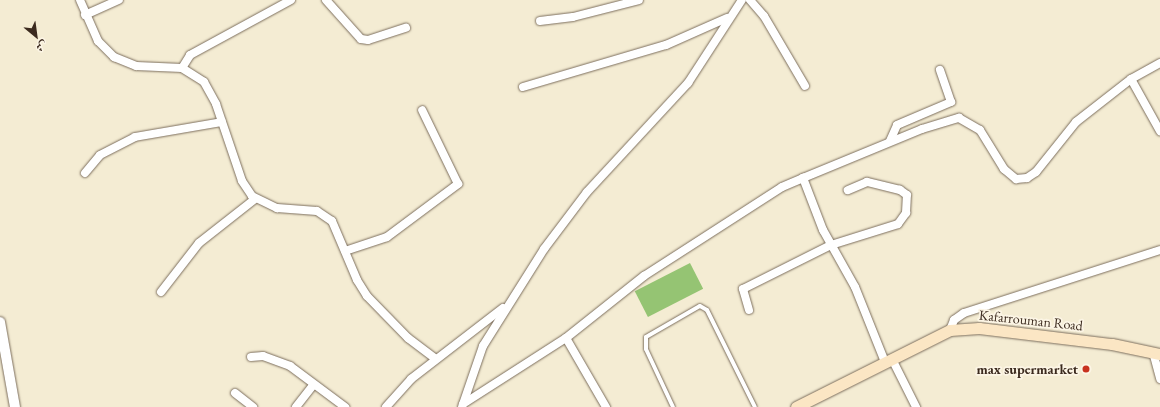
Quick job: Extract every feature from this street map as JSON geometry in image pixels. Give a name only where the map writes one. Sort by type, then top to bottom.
[{"type":"main road","name":"Kafarrouman Road","points":[[796,407],[950,330],[979,328],[1156,353]]},
{"type":"street","points":[[80,0],[85,14],[103,49],[124,63],[182,68],[204,82],[222,122],[242,181],[255,199],[269,206],[317,212],[327,216],[367,296],[408,338],[435,358]]},
{"type":"street","points":[[85,14],[119,0]]},
{"type":"street","points":[[182,68],[190,55],[291,0]]},
{"type":"street","points":[[326,0],[360,39],[368,40],[406,28]]},
{"type":"street","points":[[540,21],[573,17],[639,0]]},
{"type":"street","points":[[462,406],[483,346],[505,306],[587,192],[688,83],[717,41],[727,18],[742,0]]},
{"type":"street","points":[[750,0],[764,16],[805,86]]},
{"type":"street","points":[[522,87],[666,45],[727,18]]},
{"type":"street","points":[[462,406],[566,338],[644,276],[782,187],[890,141],[959,118],[980,130],[1004,169],[1016,179],[1027,178],[1036,172],[1076,122],[1131,79],[1160,63]]},
{"type":"street","points":[[890,141],[897,125],[951,102],[940,70]]},
{"type":"street","points":[[1131,79],[1160,131]]},
{"type":"street","points":[[345,252],[387,237],[458,184],[422,110]]},
{"type":"street","points":[[85,173],[100,155],[135,137],[222,122]]},
{"type":"street","points":[[803,178],[831,246],[855,287],[888,361],[916,407]]},
{"type":"street","points":[[749,310],[743,290],[831,246],[898,224],[906,213],[907,195],[900,190],[867,182],[848,190]]},
{"type":"street","points":[[161,292],[200,243],[255,199]]},
{"type":"street","points":[[950,330],[954,320],[964,313],[1160,250]]},
{"type":"street","points":[[386,407],[435,358],[505,306]]},
{"type":"street","points":[[0,322],[14,407]]},
{"type":"street","points":[[566,338],[606,407]]},
{"type":"street","points":[[1156,353],[1160,379]]},
{"type":"street","points":[[251,357],[263,356],[290,366],[345,407]]},
{"type":"street","points":[[296,407],[313,384]]},
{"type":"street","points":[[235,393],[253,407]]},
{"type":"lane","points":[[673,407],[646,349],[646,337],[700,306],[707,310],[755,407]]},
{"type":"green space","points":[[690,263],[703,289],[648,317],[635,291]]},
{"type":"place","name":"max supermarket","points":[[1086,369]]}]
